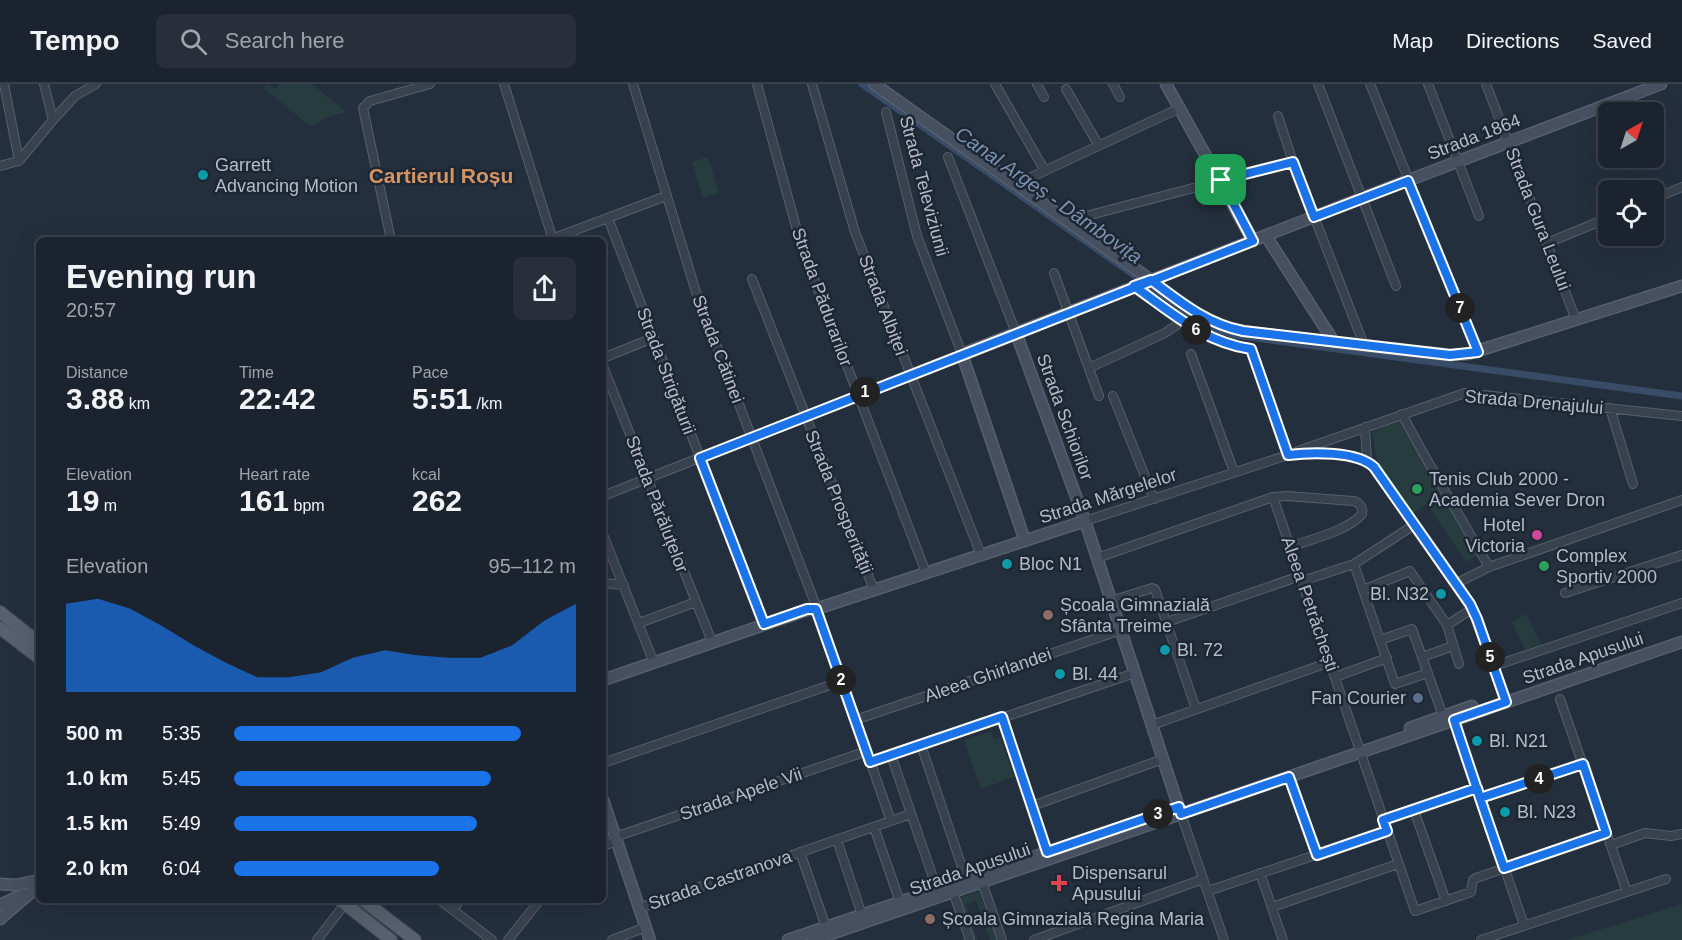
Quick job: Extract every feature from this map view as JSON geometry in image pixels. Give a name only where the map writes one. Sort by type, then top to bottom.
[{"type":"main road","points":[[0,612],[36,641]]},
{"type":"main road","points":[[0,628],[36,656]]},
{"type":"main road","points":[[343,903],[391,940]]},
{"type":"main road","points":[[372,903],[415,940]]},
{"type":"street","points":[[4,84],[19,161]]},
{"type":"street","points":[[44,84],[52,120]]},
{"type":"street","points":[[390,237],[363,108],[370,101],[430,84]]},
{"type":"street","points":[[504,84],[551,237]]},
{"type":"street","name":"Strada Cătinei","points":[[633,84],[696,292],[753,437],[891,821]]},
{"type":"street","name":"Strada Pădurarilor","points":[[757,84],[801,245],[926,573]]},
{"type":"street","name":"Strada Albiței","points":[[812,84],[855,232],[981,555]]},
{"type":"street","points":[[874,84],[1195,313],[1230,328],[1450,355],[1478,352],[1682,286]]},
{"type":"street","points":[[995,84],[1045,171]]},
{"type":"street","points":[[1037,84],[1044,97]]},
{"type":"street","points":[[1113,84],[1120,97]]},
{"type":"street","points":[[1166,84],[1253,241]]},
{"type":"street","points":[[1318,84],[1396,285]]},
{"type":"street","points":[[1370,84],[1478,352]]},
{"type":"street","points":[[1428,84],[1479,216]]},
{"type":"street","name":"Strada Gura Leului","points":[[1486,84],[1576,321]]},
{"type":"street","name":"Strada 1864","points":[[962,354],[1661,84]]},
{"type":"street","points":[[0,166],[19,161],[52,120],[75,96],[90,85]]},
{"type":"street","points":[[1066,89],[1099,146]]},
{"type":"street","points":[[1021,188],[1028,179],[1180,108]]},
{"type":"street","name":"Strada Televiziunii","points":[[886,112],[918,236],[962,354],[1025,541]]},
{"type":"street","points":[[1278,116],[1293,162],[1364,345]]},
{"type":"street","name":"Strada Schiorilor","points":[[948,157],[1085,521],[1180,810]]},
{"type":"street","points":[[1067,221],[1293,162]]},
{"type":"street","points":[[1664,194],[1682,187]]},
{"type":"street","points":[[560,237],[666,196]]},
{"type":"street","name":"Strada Strigăturii","points":[[608,218],[764,624]]},
{"type":"street","points":[[1547,243],[1598,222]]},
{"type":"street","points":[[1266,236],[1334,342]]},
{"type":"street","points":[[1054,273],[1099,396]]},
{"type":"street","name":"Strada Prosperității","points":[[752,279],[874,590]]},
{"type":"street","points":[[1134,286],[1182,321],[1214,340],[1251,349],[1288,455]]},
{"type":"street","points":[[1089,368],[1165,333],[1182,321]]},
{"type":"street","points":[[606,357],[653,338]]},
{"type":"street","points":[[606,495],[962,354]]},
{"type":"street","points":[[1191,354],[1234,472]]},
{"type":"street","name":"Strada Părăluțelor","points":[[606,374],[712,642]]},
{"type":"street","name":"Strada Drenajului","points":[[1288,455],[1465,393],[1682,416]]},
{"type":"street","points":[[1113,396],[1154,499]]},
{"type":"street","points":[[1610,408],[1633,484]]},
{"type":"street","points":[[1402,414],[1422,453],[1489,567]]},
{"type":"street","points":[[1365,428],[1367,461],[1374,467],[1472,609],[1505,699]]},
{"type":"street","name":"Strada Mărgelelor","points":[[606,680],[807,609],[816,609],[1288,455],[1318,453],[1367,461]]},
{"type":"street","points":[[1097,558],[1273,497],[1287,496],[1358,503],[1362,510],[1359,518],[1343,527],[1290,547]]},
{"type":"street","name":"Aleea Petrăchești","points":[[1273,497],[1415,911],[1446,901]]},
{"type":"street","points":[[1455,584],[1489,567],[1682,500]]},
{"type":"street","points":[[1167,622],[1354,564],[1414,525]]},
{"type":"street","points":[[606,542],[654,663]]},
{"type":"street","points":[[1565,593],[1682,555]]},
{"type":"street","points":[[1354,564],[1395,684],[1428,673]]},
{"type":"street","points":[[1363,590],[1410,572],[1447,625],[1459,664]]},
{"type":"street","points":[[606,583],[624,585]]},
{"type":"street","points":[[1112,601],[1154,588],[1196,709]]},
{"type":"street","points":[[639,623],[696,602]]},
{"type":"street","points":[[1494,666],[1682,603]]},
{"type":"street","points":[[1447,625],[1472,609]]},
{"type":"street","points":[[1380,640],[1412,629],[1428,673],[1477,788],[1524,925]]},
{"type":"street","name":"Aleea Ghirlandei","points":[[855,720],[1121,630]]},
{"type":"street","name":"Strada Apusului","points":[[864,918],[953,892],[981,878],[1448,718],[1682,642]]},
{"type":"street","points":[[1422,657],[1453,646]]},
{"type":"street","points":[[1335,677],[1387,658]]},
{"type":"street","points":[[1152,725],[1330,662]]},
{"type":"street","points":[[870,762],[1135,673]]},
{"type":"street","points":[[606,762],[842,681]]},
{"type":"street","points":[[1560,699],[1627,892]]},
{"type":"street","points":[[1002,717],[1049,855]]},
{"type":"street","name":"Strada Apusului","points":[[921,746],[968,883]]},
{"type":"street","name":"Strada Apusului","points":[[1180,810],[1289,777],[1360,749]]},
{"type":"street","name":"Strada Apele Vii","points":[[606,844],[867,751]]},
{"type":"street","points":[[891,756],[937,889]]},
{"type":"street","points":[[1032,806],[1163,759]]},
{"type":"street","points":[[1480,798],[1583,764]]},
{"type":"street","points":[[1289,777],[1317,855]]},
{"type":"street","points":[[1383,820],[1477,788]]},
{"type":"street","points":[[606,809],[650,940]]},
{"type":"street","points":[[1180,810],[1224,938],[1214,940]]},
{"type":"street","points":[[1414,810],[1446,901],[1471,892],[1473,880],[1476,878],[1606,833]]},
{"type":"street","name":"Strada Castranova","points":[[639,908],[911,814]]},
{"type":"street","points":[[874,827],[900,902]]},
{"type":"street","points":[[1208,891],[1387,831]]},
{"type":"street","points":[[1611,845],[1645,833],[1671,836],[1682,834]]},
{"type":"street","points":[[837,840],[864,918]]},
{"type":"street","name":"Strada Castranova","points":[[800,852],[832,933]]},
{"type":"street","points":[[1272,907],[1398,864]]},
{"type":"street","points":[[1260,873],[1283,940]]},
{"type":"street","points":[[981,878],[1002,940]]},
{"type":"street","points":[[1034,940],[1203,879]]},
{"type":"street","points":[[1481,940],[1665,879]]},
{"type":"street","name":"Strada Apusului","points":[[813,940],[900,902],[937,889],[968,883]]},
{"type":"street","points":[[0,904],[3,895],[0,886],[36,886]]},
{"type":"street","points":[[0,904],[36,887]]},
{"type":"street","points":[[0,919],[36,888]]},
{"type":"street","points":[[953,892],[970,940]]},
{"type":"street","points":[[317,940],[341,903]]},
{"type":"street","points":[[444,903],[492,940]]},
{"type":"street","points":[[453,910],[458,903]]},
{"type":"street","points":[[508,940],[538,903]]},
{"type":"street","points":[[612,940],[646,927]]},
{"type":"street","name":"Strada Apusului","points":[[788,940],[832,933]]},
{"type":"green space","points":[[268,84],[276,89],[278,84],[312,84],[346,112],[330,116],[310,126],[264,88]]},
{"type":"green space","points":[[708,157],[719,193],[703,198],[692,162]]},
{"type":"green space","name":"Tenis Club 2000 - Academia Sever Dron","points":[[1402,418],[1484,551],[1466,562],[1427,504],[1412,514],[1380,467],[1372,432]]},
{"type":"green space","points":[[1526,614],[1541,645],[1526,652],[1512,622]]},
{"type":"green space","points":[[991,731],[994,739],[1000,737],[1014,777],[981,789],[964,740]]},
{"type":"green space","points":[[979,891],[996,940],[990,940],[976,900],[966,904],[978,940],[974,940],[960,898]]},
{"type":"green space","points":[[1682,904],[1682,940],[1567,940]]},
{"type":"waterway","name":"Canal Argeș - Dâmbovița","points":[[862,84],[1188,313],[1213,328],[1234,335],[1682,396]]},
{"type":"place","name":"Garrett Advancing Motion","points":[[203,175]]},
{"type":"place","name":"Tenis Club 2000 - Academia Sever Dron","points":[[1417,489]]},
{"type":"place","name":"Hotel Victoria","points":[[1537,535]]},
{"type":"place","name":"Bloc N1","points":[[1007,564]]},
{"type":"place","name":"Complex Sportiv 2000","points":[[1544,566]]},
{"type":"place","name":"Bl. N32","points":[[1441,594]]},
{"type":"place","name":"Școala Gimnazială Sfânta Treime","points":[[1048,615]]},
{"type":"place","name":"Bl. 72","points":[[1165,650]]},
{"type":"place","name":"Bl. 44","points":[[1060,674]]},
{"type":"place","name":"Fan Courier","points":[[1418,698]]},
{"type":"place","name":"Bl. N21","points":[[1477,741]]},
{"type":"place","name":"Bl. N23","points":[[1505,812]]},
{"type":"place","name":"Dispensarul Apusului","points":[[1059,883]]},
{"type":"place","name":"Școala Gimnazială Regina Maria","points":[[930,919]]},
{"type":"district","name":"Cartierul Roșu","points":[[441,175]]},
{"type":"route","points":[[1221,180],[1253,241],[1134,286],[700,458],[764,624],[807,609],[816,609],[870,762],[1002,717],[1047,852],[1179,807],[1181,814],[1289,777],[1317,855],[1387,831],[1383,820],[1477,788],[1480,798],[1583,764],[1606,833],[1504,868],[1480,798],[1454,720],[1506,702],[1470,604],[1374,467],[1367,461],[1318,453],[1288,455],[1251,349],[1227,345],[1205,336],[1134,286],[1151,280],[1204,318],[1243,331],[1450,355],[1478,352],[1408,181],[1314,217],[1293,162],[1221,180]]}]
